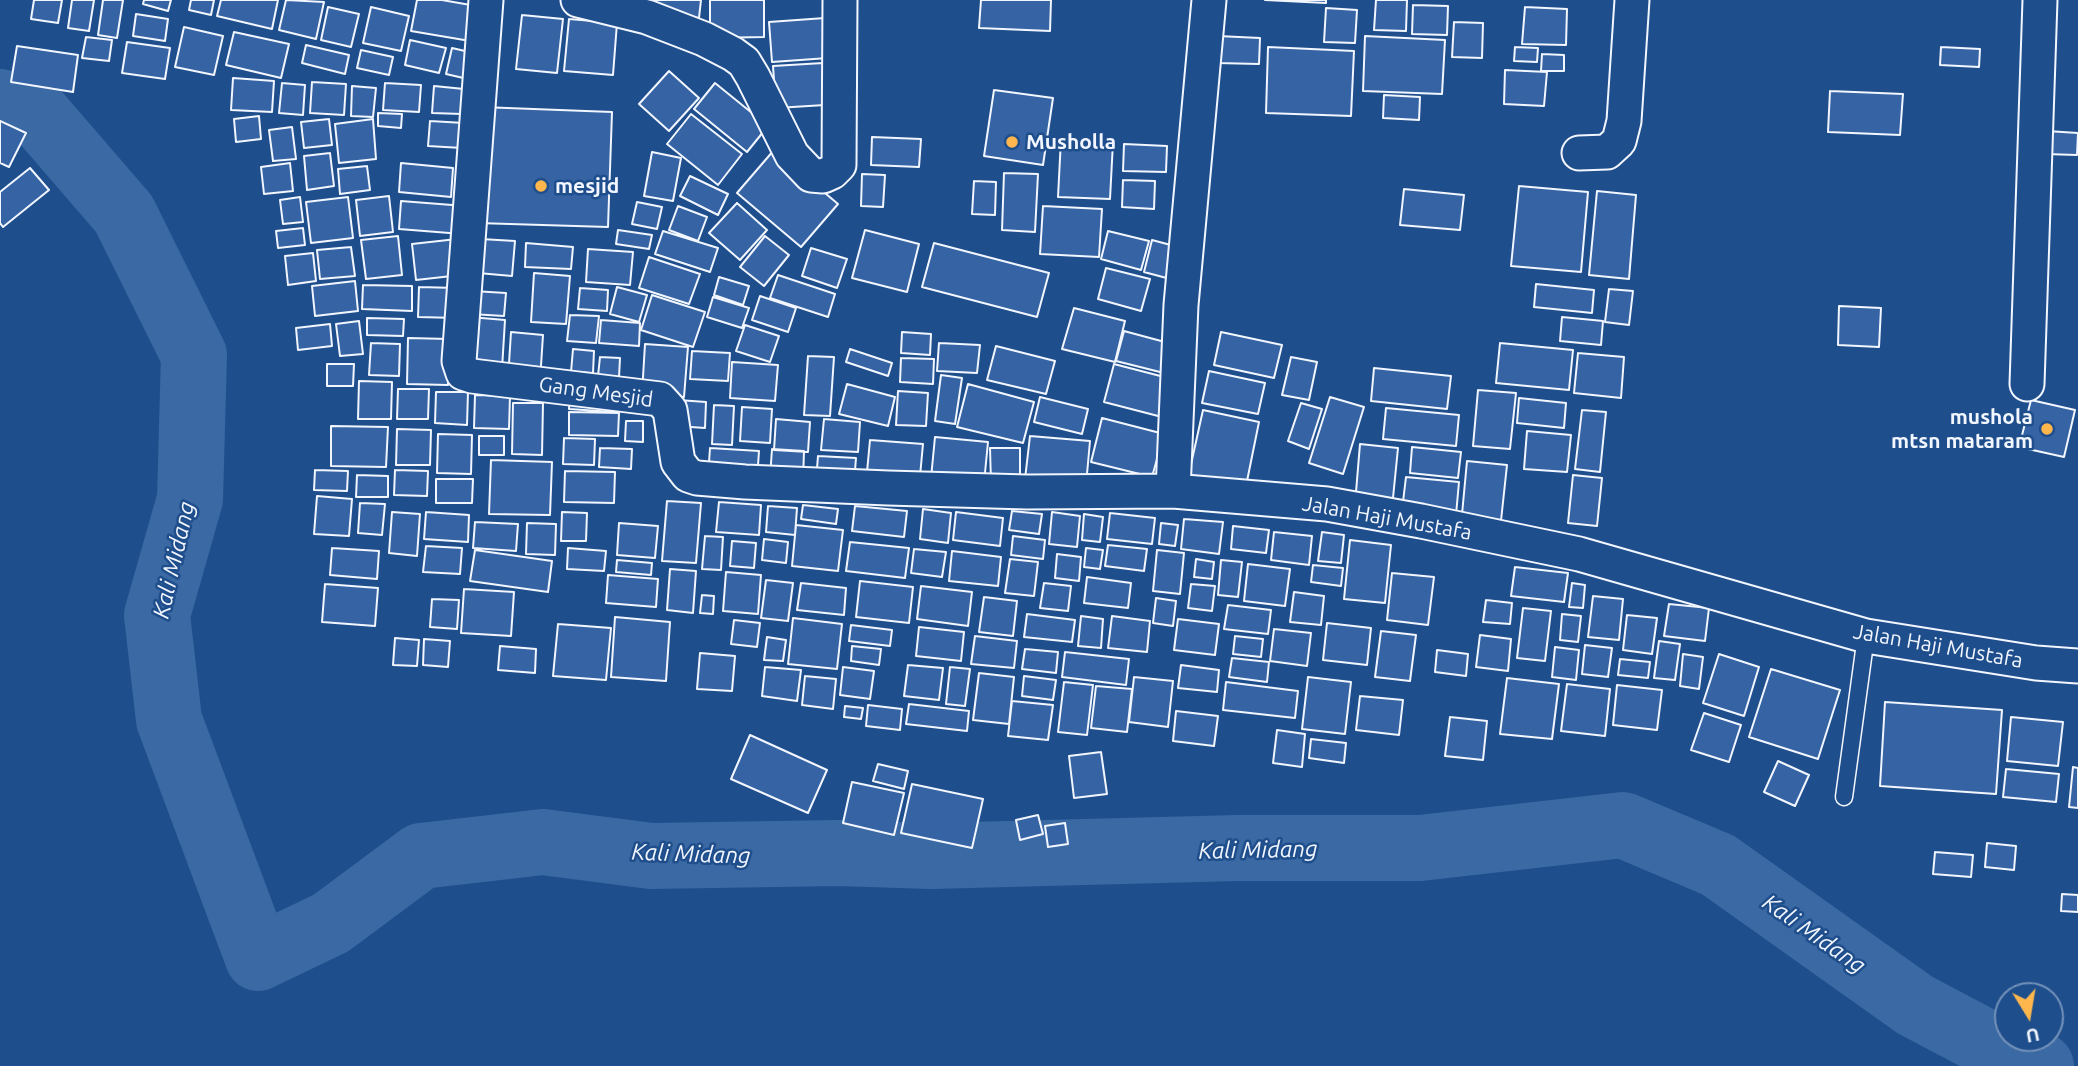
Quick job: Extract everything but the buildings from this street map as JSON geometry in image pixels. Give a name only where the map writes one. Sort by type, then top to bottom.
[{"type":"street","name":"Gang Mesjid","points":[[486,0],[459,361],[463,373],[660,399],[670,410],[678,462],[688,475],[697,478],[965,491],[1173,491]]},
{"type":"street","points":[[578,0],[647,18],[704,39],[733,54],[744,62],[753,77],[792,155],[811,175],[823,176],[839,165],[841,0]]},
{"type":"street","points":[[1173,491],[1180,321],[1209,0]]},
{"type":"street","points":[[1579,153],[1607,152],[1619,141],[1625,121],[1632,0]]},
{"type":"street","points":[[2027,384],[2040,0]]},
{"type":"street","name":"Jalan Haji Mustafa","points":[[1173,491],[1327,505],[1421,521],[1579,554],[1866,636],[2036,663],[2078,666]]},
{"type":"lane","points":[[1844,797],[1866,636]]},
{"type":"waterway","name":"Kali Midang","points":[[0,102],[36,112],[124,214],[194,355],[190,499],[157,615],[169,720],[258,958],[331,923],[421,856],[543,842],[651,856],[838,853],[931,856],[1238,848],[1420,848],[1623,825],[1718,865],[1915,1005],[2017,1059],[2041,1066]]},
{"type":"place","name":"Musholla","points":[[1012,142]]},
{"type":"place","name":"mesjid","points":[[541,186]]},
{"type":"place","name":"mushola mtsn mataram","points":[[2047,429]]}]
